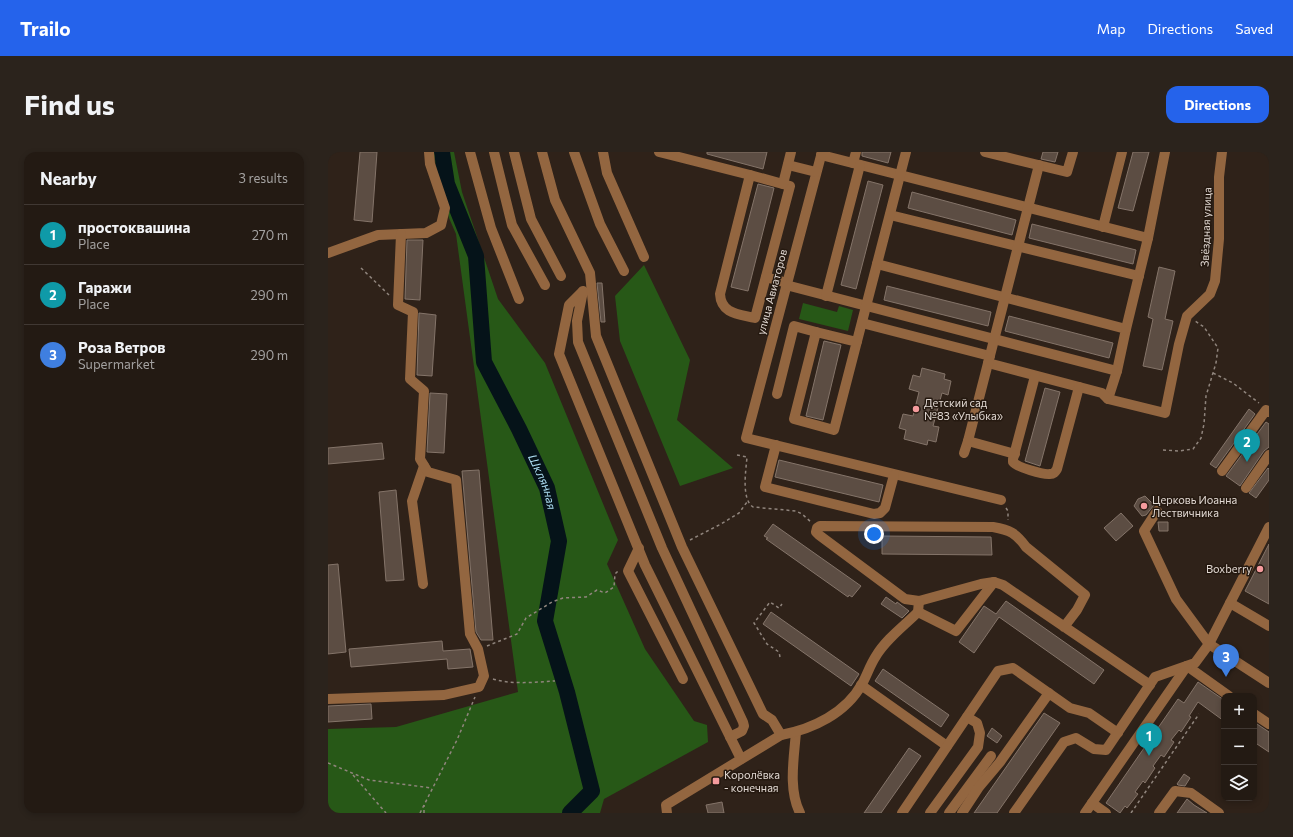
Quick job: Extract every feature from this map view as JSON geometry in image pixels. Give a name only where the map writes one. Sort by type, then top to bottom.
[{"type":"street","points":[[328,253],[378,235],[426,233],[441,225],[444,208],[430,164],[429,152]]},
{"type":"street","points":[[470,152],[491,228],[519,299]]},
{"type":"street","points":[[494,152],[512,225],[545,285]]},
{"type":"street","points":[[514,152],[531,219],[561,276]]},
{"type":"street","points":[[542,152],[555,200],[590,273],[596,336],[682,547],[763,714],[772,720],[781,735]]},
{"type":"street","points":[[574,152],[600,224],[624,271]]},
{"type":"street","points":[[603,152],[607,173],[644,257]]},
{"type":"street","points":[[659,152],[750,175],[790,186],[755,318],[729,311],[723,307],[720,302],[720,294],[750,175]]},
{"type":"street","points":[[783,184],[791,152]]},
{"type":"street","points":[[826,296],[856,164],[856,152]]},
{"type":"street","points":[[816,332],[794,419],[834,430],[906,152]]},
{"type":"street","points":[[988,152],[1068,172],[1073,152]]},
{"type":"street","points":[[1103,227],[1122,152]]},
{"type":"street","points":[[1108,399],[1117,372],[1148,238],[1165,152]]},
{"type":"street","name":"Звёздная улица","points":[[1187,316],[1210,294],[1215,281],[1219,239],[1219,177],[1222,152]]},
{"type":"street","points":[[821,153],[856,164],[1148,238]]},
{"type":"street","name":"улица Авиаторов","points":[[776,445],[746,438],[821,153]]},
{"type":"street","points":[[788,164],[816,172]]},
{"type":"street","points":[[964,453],[1039,165]]},
{"type":"street","points":[[890,215],[1139,276]]},
{"type":"street","points":[[328,699],[444,695],[479,687],[484,676],[478,649],[470,634],[456,480],[428,472],[420,459],[424,391],[410,379],[413,312],[398,305],[401,234]]},
{"type":"street","points":[[877,264],[1126,329]]},
{"type":"street","points":[[590,273],[582,292],[577,321],[578,342],[662,548],[744,722],[742,731],[730,737]]},
{"type":"street","points":[[766,277],[826,296],[1117,372]]},
{"type":"street","points":[[582,292],[569,305],[559,354],[646,565],[741,759]]},
{"type":"street","points":[[862,323],[989,360],[1035,376],[1102,393],[1108,399],[1165,413],[1179,344],[1187,316]]},
{"type":"street","points":[[777,394],[794,326],[857,342]]},
{"type":"street","points":[[1035,376],[1013,462],[1019,467],[1048,474],[1055,472],[1078,387]]},
{"type":"street","points":[[1222,470],[1268,411]]},
{"type":"street","points":[[968,441],[1015,454]]},
{"type":"street","points":[[894,475],[885,508],[880,513],[874,514],[766,487],[776,445],[1001,500]]},
{"type":"street","points":[[1246,488],[1269,455]]},
{"type":"street","points":[[423,584],[412,500],[424,466]]},
{"type":"street","points":[[1157,511],[1144,531],[1176,599],[1209,644],[1269,683]]},
{"type":"street","points":[[994,582],[956,631],[905,599],[819,536],[816,532],[817,528],[820,526],[993,527],[1013,532],[1020,538],[1026,547],[1085,595],[1077,610],[1064,628]]},
{"type":"street","points":[[1014,813],[1064,742],[1076,738],[1094,749],[1106,750],[1155,677],[1195,663],[1209,644],[1269,528]]},
{"type":"street","points":[[639,548],[628,571],[683,679]]},
{"type":"street","points":[[666,809],[741,759],[781,735],[796,732],[835,714],[849,703],[883,647],[918,606],[981,584],[994,582],[1003,585],[1064,628],[1150,685]]},
{"type":"street","points":[[1230,603],[1269,626]]},
{"type":"street","points":[[1187,666],[1225,693]]},
{"type":"street","points":[[1085,813],[1187,666]]},
{"type":"street","points":[[902,813],[998,671],[1013,668],[1070,708],[1090,713],[1118,733]]},
{"type":"street","points":[[861,685],[947,746]]},
{"type":"street","points":[[962,813],[979,787],[1000,762],[1049,693]]},
{"type":"street","points":[[1257,716],[1269,724]]},
{"type":"street","points":[[930,813],[978,747],[980,733],[977,723],[967,717]]},
{"type":"street","points":[[796,732],[793,770],[795,802],[800,813]]},
{"type":"street","points":[[978,747],[1000,762]]},
{"type":"street","points":[[949,813],[991,756]]},
{"type":"street","points":[[1159,813],[1175,791],[1191,793],[1219,813]]},
{"type":"street","points":[[1092,803],[1106,813]]},
{"type":"path","points":[[361,268],[398,303]]},
{"type":"path","points":[[1163,450],[1179,451],[1193,449],[1201,438],[1204,424],[1206,396],[1216,363],[1218,348],[1204,327],[1187,316]]},
{"type":"path","points":[[1213,373],[1233,383],[1254,398],[1268,411]]},
{"type":"path","points":[[1001,500],[1008,511],[1008,530]]},
{"type":"path","points":[[478,649],[517,634],[526,618],[552,602]]},
{"type":"path","points":[[780,657],[779,652],[767,644],[754,623],[770,602],[779,608],[782,604]]},
{"type":"path","points":[[484,676],[504,682],[555,681]]},
{"type":"path","points":[[420,813],[457,740],[479,687]]},
{"type":"path","points":[[1131,813],[1199,714]]},
{"type":"path","points":[[328,763],[369,780],[433,788]]},
{"type":"path","points":[[352,773],[386,813]]},
{"type":"path","points":[[424,803],[424,813]]},
{"type":"path","points":[[328,808],[332,813]]},
{"type":"green space","points":[[433,152],[454,152],[462,192],[498,299],[545,363],[618,540],[607,564],[645,649],[694,721],[707,725],[708,742],[604,799],[600,813],[328,813],[328,729],[396,727],[518,692],[456,234],[449,218]]},
{"type":"green space","points":[[644,265],[690,360],[677,420],[733,468],[680,486],[620,341],[615,296]]},
{"type":"green space","points":[[803,303],[837,312],[839,306],[853,310],[848,331],[799,319]]},
{"type":"building","points":[[360,152],[377,152],[372,222],[354,220]]},
{"type":"building","points":[[707,152],[767,152],[763,169],[707,154]]},
{"type":"building","points":[[862,152],[891,152],[888,163],[862,156]]},
{"type":"building","points":[[1043,152],[1058,152],[1055,162],[1041,159]]},
{"type":"building","points":[[1133,152],[1149,152],[1133,211],[1118,208]]},
{"type":"building","points":[[868,181],[883,185],[856,289],[841,285]]},
{"type":"building","points":[[758,184],[774,188],[748,291],[731,287]]},
{"type":"building","points":[[912,192],[1016,220],[1012,235],[908,208]]},
{"type":"building","points":[[1032,224],[1136,250],[1133,264],[1029,238]]},
{"type":"building","points":[[407,240],[423,240],[420,300],[405,299]]},
{"type":"building","points":[[1159,267],[1175,271],[1165,319],[1173,321],[1162,370],[1143,366],[1153,319],[1148,317]]},
{"type":"building","points":[[597,283],[602,283],[605,322],[601,322]]},
{"type":"building","points":[[887,286],[991,312],[988,326],[884,300]]},
{"type":"building","points":[[419,313],[436,315],[432,376],[417,375]]},
{"type":"building","points":[[1009,316],[1113,343],[1109,358],[1005,331]]},
{"type":"building","points":[[824,341],[841,345],[823,420],[806,416]]},
{"type":"building","points":[[922,368],[945,374],[944,379],[951,381],[948,395],[942,393],[933,426],[939,427],[936,442],[928,440],[927,445],[904,439],[906,430],[899,428],[903,414],[913,416],[919,392],[909,389],[913,375],[920,377]]},
{"type":"building","points":[[1045,388],[1060,392],[1040,466],[1025,461]]},
{"type":"building","points":[[430,393],[447,394],[444,453],[427,452]]},
{"type":"building","points":[[1249,409],[1255,414],[1216,468],[1210,464]]},
{"type":"building","points":[[1266,422],[1269,424],[1269,447],[1264,451],[1240,486],[1226,476]]},
{"type":"building","points":[[382,443],[384,459],[328,464],[328,448]]},
{"type":"building","points":[[779,460],[883,485],[879,502],[775,477]]},
{"type":"building","points":[[1268,468],[1269,480],[1256,498],[1249,493]]},
{"type":"building","points":[[479,470],[493,640],[481,640],[476,632],[462,471]]},
{"type":"building","points":[[396,490],[404,580],[386,581],[379,492]]},
{"type":"building","name":"Церковь Иоанна Лествичника","points":[[1145,496],[1154,505],[1146,515],[1142,516],[1134,506],[1138,499]]},
{"type":"building","points":[[1121,513],[1133,526],[1116,541],[1104,528]]},
{"type":"building","points":[[1158,522],[1168,522],[1168,531],[1159,531]]},
{"type":"building","points":[[773,524],[861,586],[852,597],[849,595],[848,597],[766,539],[768,538],[764,536]]},
{"type":"building","points":[[882,536],[991,537],[992,555],[882,554]]},
{"type":"building","points":[[1269,544],[1269,604],[1245,591]]},
{"type":"building","points":[[338,564],[346,652],[328,654],[328,565]]},
{"type":"building","points":[[886,597],[896,604],[897,602],[909,611],[902,618],[881,604]]},
{"type":"building","points":[[1006,601],[1104,670],[1094,684],[999,617],[974,653],[959,642],[984,606],[996,614]]},
{"type":"building","points":[[771,612],[859,674],[851,686],[763,624]]},
{"type":"building","points":[[442,641],[443,651],[470,649],[473,667],[448,669],[447,659],[351,667],[349,649]]},
{"type":"building","points":[[883,669],[949,715],[941,727],[875,681]]},
{"type":"building","points":[[1198,682],[1221,698],[1221,719],[1198,702],[1189,716],[1191,717],[1181,732],[1179,730],[1171,740],[1174,742],[1164,757],[1161,755],[1153,766],[1155,768],[1145,783],[1143,781],[1135,792],[1138,794],[1127,808],[1125,806],[1120,813],[1106,803],[1178,699],[1184,703]]},
{"type":"building","points":[[371,704],[372,719],[328,722],[328,706]]},
{"type":"building","points":[[1044,713],[1060,723],[997,813],[974,813]]},
{"type":"building","points":[[1257,724],[1269,732],[1269,752],[1257,744]]},
{"type":"building","points":[[992,728],[1002,736],[997,743],[987,736]]},
{"type":"building","points":[[909,748],[921,756],[881,813],[864,813]]},
{"type":"building","points":[[1184,774],[1190,778],[1185,786],[1178,785],[1177,784]]},
{"type":"building","points":[[1187,799],[1194,805],[1207,813],[1177,813]]},
{"type":"building","points":[[722,802],[724,813],[708,813],[706,805]]},
{"type":"waterway","name":"Шклянная","points":[[442,152],[447,184],[476,256],[484,362],[519,429],[547,488],[559,541],[545,621],[567,692],[592,791],[570,813]]},
{"type":"place","name":"Детский сад №83 «Улыбка»","points":[[916,409]]},
{"type":"place","name":"Гаражи","points":[[1247,462]]},
{"type":"place","name":"Церковь Иоанна Лествичника","points":[[1144,506]]},
{"type":"place","name":"Boxberry","points":[[1260,569]]},
{"type":"place","name":"Роза Ветров","points":[[1226,677]]},
{"type":"place","name":"простоквашина","points":[[1149,756]]},
{"type":"place","name":"Королёвка - конечная","points":[[716,781]]}]
